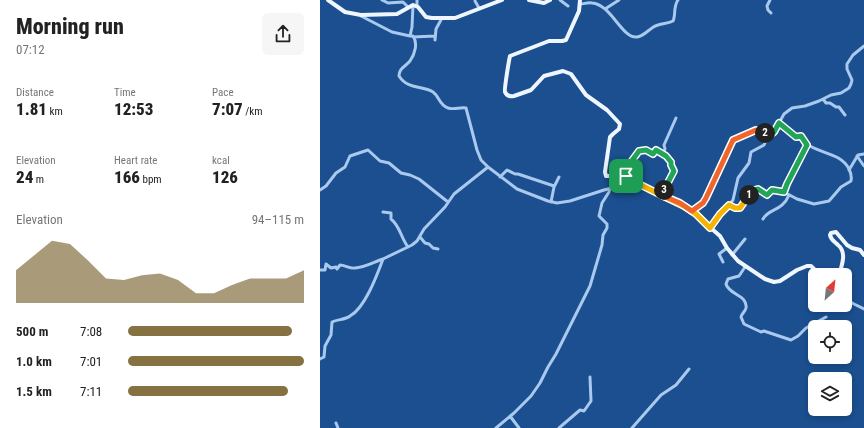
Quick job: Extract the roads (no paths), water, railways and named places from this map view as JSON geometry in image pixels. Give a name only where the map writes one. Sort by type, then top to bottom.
[{"type":"main road","points":[[328,0],[345,12],[361,16],[397,14],[407,6],[415,6],[426,17],[442,18],[455,18],[502,0]]},
{"type":"main road","points":[[530,0],[544,3],[550,0]]},
{"type":"main road","points":[[580,2],[579,11],[566,40],[549,40],[510,56],[505,91],[509,96],[518,96],[533,89],[544,76],[563,71],[571,74],[586,95],[607,110],[618,122],[620,128],[610,138],[605,174],[608,177],[631,177],[635,182],[680,203],[692,211],[720,236],[732,255],[745,267],[765,279],[774,282],[784,279],[797,270],[807,266],[811,266],[813,268]]},
{"type":"main road","points":[[841,268],[843,254],[840,247],[832,239],[830,235],[831,233],[836,232],[847,245],[860,250],[864,255]]},
{"type":"street","points":[[382,0],[388,3],[403,2],[407,6]]},
{"type":"street","points":[[407,0],[407,6]]},
{"type":"street","points":[[417,0],[412,27],[412,36],[416,41],[414,51],[409,61],[401,68],[399,76],[407,84],[433,92],[445,107],[466,108],[477,150],[481,160],[488,167],[517,189],[551,202],[570,201],[610,188],[635,182]]},
{"type":"street","points":[[560,0],[568,6]]},
{"type":"street","points":[[605,9],[620,0]]},
{"type":"street","points":[[580,2],[591,2],[600,5],[629,35],[636,37],[642,36],[657,25],[672,21],[674,18],[675,4],[678,0]]},
{"type":"street","points":[[770,0],[767,8],[771,13]]},
{"type":"street","points":[[475,1],[479,8]]},
{"type":"street","points":[[361,16],[392,32],[435,38],[436,29],[442,18]]},
{"type":"street","points":[[710,228],[720,214],[729,205],[735,194],[738,178],[750,161],[751,152],[764,146],[768,137],[774,132],[784,114],[792,108],[805,106],[843,92],[851,86],[852,80],[847,64],[853,55],[864,46]]},
{"type":"street","points":[[823,99],[826,103],[839,107],[844,115]]},
{"type":"street","points":[[663,154],[665,150],[664,146],[676,118]]},
{"type":"street","points":[[729,205],[735,208],[740,208],[751,191],[758,189],[767,195],[772,190],[784,192],[809,204],[827,202],[841,187],[851,180],[852,178],[846,163],[807,145],[801,136],[796,137],[779,123]]},
{"type":"street","points":[[692,211],[703,203],[706,198],[733,140],[756,130],[763,132],[768,137]]},
{"type":"street","points":[[784,192],[807,145]]},
{"type":"street","points":[[320,190],[326,186],[336,173],[345,167],[350,156],[368,150],[380,160],[389,163],[402,173],[410,174],[448,202]]},
{"type":"street","points":[[626,176],[628,166],[639,151],[646,150],[653,154],[656,150],[663,154],[671,162],[674,172],[661,195]]},
{"type":"street","points":[[849,170],[858,154],[864,154]]},
{"type":"street","points":[[857,156],[864,166]]},
{"type":"street","points":[[320,270],[325,270],[327,264],[331,268],[337,268],[340,265],[359,268],[408,247],[420,237],[424,229],[456,192],[488,167]]},
{"type":"street","points":[[500,176],[506,170],[554,186]]},
{"type":"street","points":[[551,202],[554,186],[559,177]]},
{"type":"street","points":[[496,428],[531,396],[540,383],[548,366],[561,346],[590,286],[602,245],[603,235],[608,226],[599,216],[602,204],[610,188]]},
{"type":"street","points":[[763,219],[766,215],[782,206],[788,195]]},
{"type":"street","points":[[383,212],[390,212],[391,219],[397,225],[399,233],[408,247]]},
{"type":"street","points":[[420,237],[425,243],[438,249]]},
{"type":"street","points":[[732,255],[745,239]]},
{"type":"street","points":[[723,262],[719,254],[727,248]]},
{"type":"street","points":[[320,359],[323,358],[325,346],[331,335],[332,322],[351,316],[360,307],[374,281],[383,259]]},
{"type":"street","points":[[745,267],[739,276],[728,279],[726,284],[730,290],[745,302],[746,310],[741,317],[744,324],[761,332],[764,331],[778,337],[792,340],[806,328],[826,317]]},
{"type":"street","points":[[852,303],[864,309]]},
{"type":"street","points":[[632,428],[660,395],[676,385],[689,369]]},
{"type":"street","points":[[559,428],[580,410],[584,411],[591,401],[590,377]]},
{"type":"street","points":[[510,416],[519,428]]},
{"type":"street","points":[[336,423],[338,428]]}]
